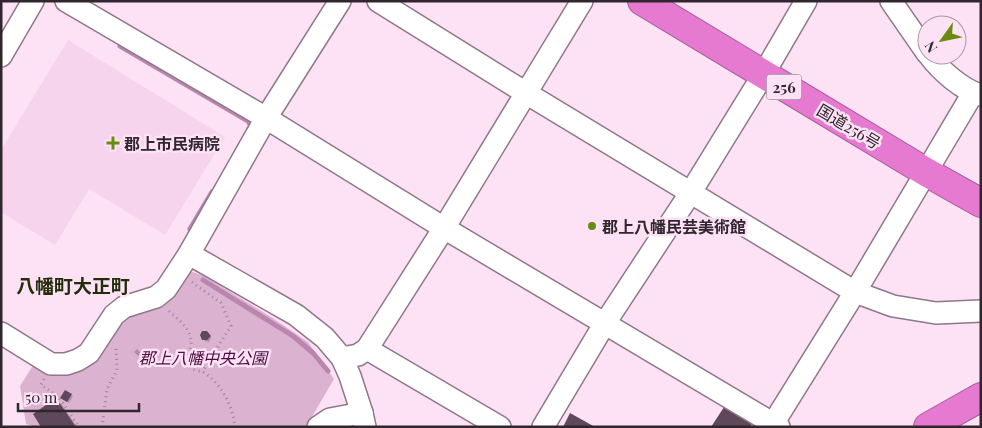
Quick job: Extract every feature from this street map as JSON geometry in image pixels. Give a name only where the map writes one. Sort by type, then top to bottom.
[{"type":"highway","name":"国道256号","points":[[642,1],[763,75],[981,203]]},
{"type":"highway","points":[[928,427],[981,397]]},
{"type":"street","points":[[1,56],[33,1]]},
{"type":"street","points":[[66,1],[266,118],[444,228],[774,426],[926,172],[977,94],[936,65]]},
{"type":"street","points":[[1,333],[51,364],[66,364],[78,360],[89,352],[114,315],[124,307],[156,297],[166,289],[266,118],[340,1]]},
{"type":"street","points":[[378,1],[855,292],[893,306],[936,313],[981,311]]},
{"type":"street","points":[[342,358],[358,355],[367,349],[444,228],[582,1]]},
{"type":"street","points":[[543,427],[605,324],[691,192],[806,1]]},
{"type":"street","points":[[891,1],[917,38]]},
{"type":"street","points":[[188,254],[296,315],[325,338],[342,358],[350,376],[363,420],[330,419],[318,427]]},
{"type":"street","points":[[367,349],[500,427]]},
{"type":"path","points":[[177,272],[221,303],[231,326],[202,372]]},
{"type":"path","points":[[169,311],[187,328],[191,345],[187,361],[191,369],[202,372],[225,395],[234,416],[235,427]]},
{"type":"path","points":[[98,338],[116,348],[117,370],[107,389],[102,427]]},
{"type":"path","points":[[51,364],[41,385],[58,396],[79,427]]},
{"type":"shaded area","name":"郡上市民病院","points":[[68,40],[225,137],[165,235],[89,189],[55,245],[1,212],[1,150]]},
{"type":"green space","name":"郡上八幡中央公園","points":[[187,270],[204,276],[308,342],[334,379],[306,427],[36,427],[26,424],[20,386],[37,359],[51,369]]},
{"type":"building","points":[[202,331],[207,331],[211,336],[207,340],[202,340],[200,335]]},
{"type":"building","points":[[65,390],[72,394],[67,402],[60,398]]},
{"type":"building","points":[[56,398],[76,427],[41,427],[33,414]]},
{"type":"building","points":[[728,401],[755,419],[750,427],[711,427]]},
{"type":"building","points":[[570,413],[595,427],[563,427]]},
{"type":"waterway","points":[[120,46],[248,121],[251,126],[249,129]]},
{"type":"waterway","points":[[190,229],[212,192]]},
{"type":"waterway","points":[[203,280],[293,336],[313,353],[328,371]]},
{"type":"place","name":"郡上市民病院","points":[[113,143]]},
{"type":"place","name":"郡上八幡民芸美術館","points":[[592,226]]},
{"type":"district","name":"八幡町大正町","points":[[73,285]]}]
